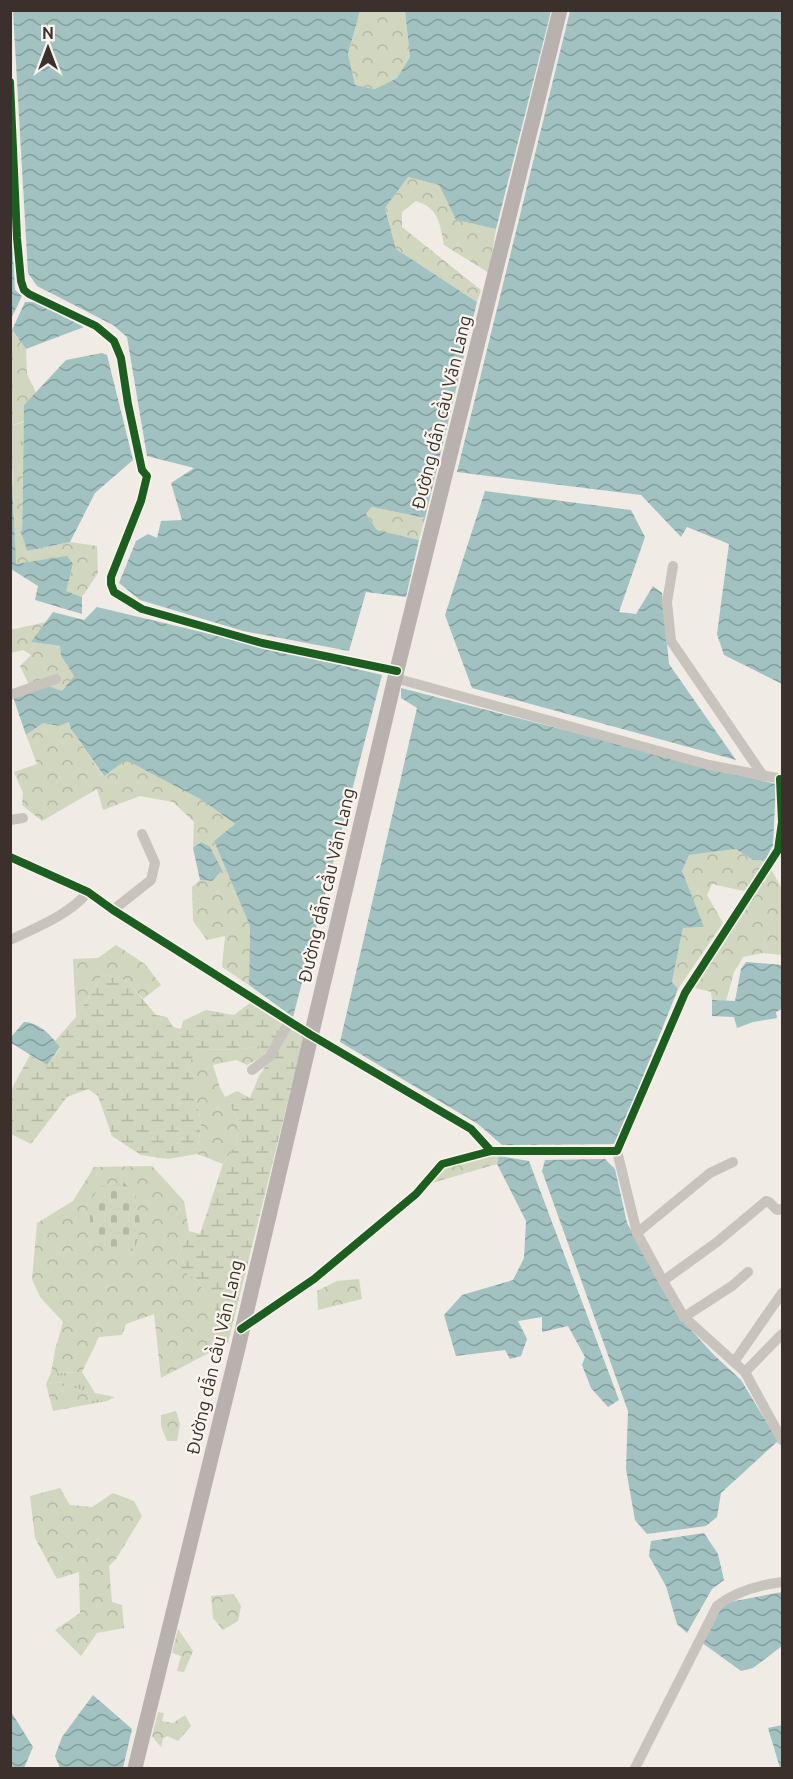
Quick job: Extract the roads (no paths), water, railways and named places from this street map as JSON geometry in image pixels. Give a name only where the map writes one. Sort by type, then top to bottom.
[{"type":"main road","name":"Đường dẫn cầu Văn Lang","points":[[135,1768],[396,674],[560,10]]},
{"type":"street","points":[[10,82],[17,238],[24,290],[96,326],[114,341],[121,358],[142,470],[147,476],[143,494],[111,577],[114,592],[141,609],[244,638],[396,674],[709,765],[781,779],[782,822],[778,850],[684,993],[617,1151],[637,1233],[663,1281],[684,1317],[745,1372],[783,1440]]},
{"type":"street","points":[[673,566],[667,602],[671,641],[764,777]]},
{"type":"street","points":[[10,695],[56,679]]},
{"type":"street","points":[[10,820],[23,818]]},
{"type":"street","points":[[113,910],[151,880],[155,863],[142,834]]},
{"type":"street","points":[[10,856],[88,892],[311,1035],[471,1129],[492,1151]]},
{"type":"street","points":[[10,940],[39,927],[80,902],[88,892]]},
{"type":"street","points":[[252,1070],[268,1057],[290,1022]]},
{"type":"street","points":[[241,1329],[314,1279],[416,1194],[442,1164],[492,1151],[617,1151]]},
{"type":"street","points":[[637,1233],[708,1174],[733,1162]]},
{"type":"street","points":[[663,1281],[717,1242],[765,1202],[769,1202],[778,1211],[783,1209]]},
{"type":"street","points":[[684,1317],[732,1286],[748,1272]]},
{"type":"street","points":[[735,1362],[783,1293]]},
{"type":"street","points":[[745,1372],[783,1334]]},
{"type":"street","points":[[635,1768],[717,1606],[729,1595],[765,1584],[783,1582]]},
{"type":"water","points":[[13,11],[360,11],[348,54],[355,85],[375,89],[397,78],[410,57],[405,11],[551,11],[496,229],[456,220],[439,185],[408,177],[385,208],[396,249],[477,302],[425,518],[372,507],[366,514],[377,530],[419,540],[406,597],[366,592],[349,651],[243,631],[140,600],[119,583],[136,541],[148,534],[157,538],[161,521],[182,520],[171,483],[194,468],[147,456],[127,337],[113,325],[37,286],[28,273]]},
{"type":"water","points":[[570,11],[782,11],[782,684],[724,655],[717,634],[729,544],[687,527],[681,537],[641,495],[457,472]]},
{"type":"water","points":[[10,193],[15,290],[22,296],[11,319]]},
{"type":"water","points":[[25,302],[35,302],[84,327],[26,349],[12,330]]},
{"type":"water","points":[[102,353],[107,355],[133,460],[95,493],[70,542],[27,551],[22,535],[24,405],[66,360]]},
{"type":"water","points":[[10,433],[16,564],[67,556],[73,564],[66,591],[82,597],[82,614],[35,600],[38,586],[11,569]]},
{"type":"water","points":[[485,491],[631,510],[645,537],[619,612],[636,614],[653,586],[662,593],[669,664],[736,760],[472,688],[445,615]]},
{"type":"water","points":[[97,607],[382,675],[293,1017],[249,985],[250,926],[214,841],[235,824],[202,800],[126,760],[104,776],[71,729],[69,722],[59,726],[43,723],[26,735],[13,697],[48,686],[62,691],[74,676],[61,656],[60,646],[31,642],[53,612],[84,620]]},
{"type":"water","points":[[401,688],[776,784],[773,845],[765,861],[753,860],[736,849],[689,855],[682,871],[704,927],[683,928],[672,982],[678,989],[616,1144],[502,1145],[478,1124],[340,1042],[417,708],[401,698]]},
{"type":"water","points":[[201,842],[210,847],[222,870],[212,881],[200,880],[193,848]]},
{"type":"water","points":[[746,962],[782,965],[782,1009],[776,1012],[777,1018],[753,1022],[737,1028],[734,1017],[712,1016],[712,1000],[735,1001],[741,969]]},
{"type":"water","points":[[24,1022],[40,1027],[60,1047],[47,1065],[11,1043],[11,1037]]},
{"type":"water","points":[[499,1156],[529,1161],[619,1400],[608,1407],[591,1388],[582,1365],[585,1357],[568,1326],[542,1332],[542,1317],[518,1321],[527,1339],[521,1356],[510,1359],[505,1350],[456,1356],[444,1315],[462,1295],[513,1280],[524,1258],[526,1221],[497,1164]]},
{"type":"water","points":[[605,1159],[615,1169],[627,1223],[682,1320],[741,1380],[778,1441],[721,1493],[717,1517],[706,1526],[647,1534],[635,1520],[626,1469],[628,1411],[542,1171],[545,1160]]},
{"type":"water","points":[[704,1533],[718,1554],[724,1580],[712,1589],[687,1633],[677,1624],[666,1586],[649,1556],[651,1541]]},
{"type":"water","points":[[782,1592],[782,1646],[753,1668],[741,1671],[701,1642],[716,1611],[730,1602]]},
{"type":"water","points":[[93,1695],[132,1729],[123,1768],[60,1768],[55,1756],[62,1737]]},
{"type":"water","points":[[10,1710],[33,1747],[24,1768],[11,1768]]},
{"type":"water","points":[[782,1725],[782,1768],[780,1768],[768,1728]]}]
